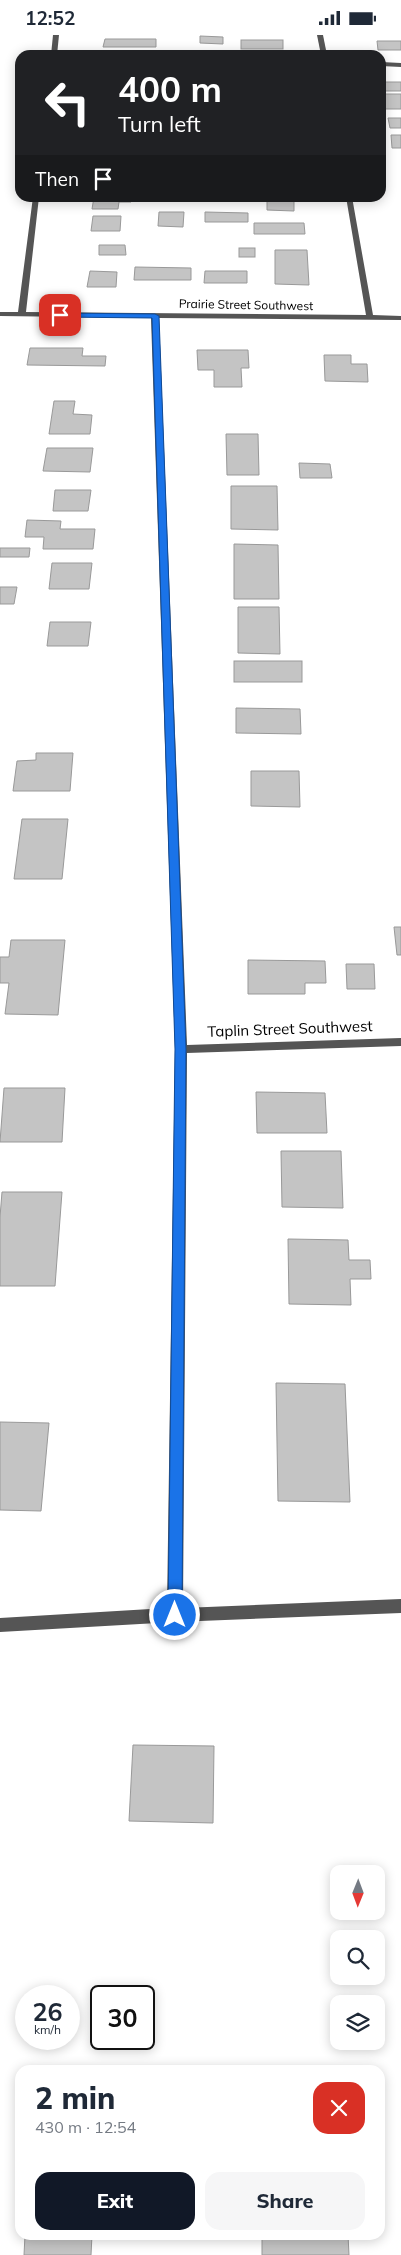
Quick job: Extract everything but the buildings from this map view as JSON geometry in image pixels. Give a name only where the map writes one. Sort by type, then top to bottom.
[{"type":"street","points":[[54,50],[56,35]]},
{"type":"street","points":[[320,35],[323,50]]},
{"type":"street","points":[[386,64],[401,65]]},
{"type":"street","points":[[22,314],[35,202]]},
{"type":"street","points":[[350,202],[370,318]]},
{"type":"street","name":"Prairie Street Southwest","points":[[0,314],[401,318]]},
{"type":"street","points":[[155,316],[181,1049],[175,1615]]},
{"type":"street","name":"Taplin Street Southwest","points":[[181,1049],[401,1042]]},
{"type":"street","points":[[0,1625],[175,1615],[401,1607]]},
{"type":"route","points":[[60,315],[155,316],[181,1049],[175,1615]]}]
